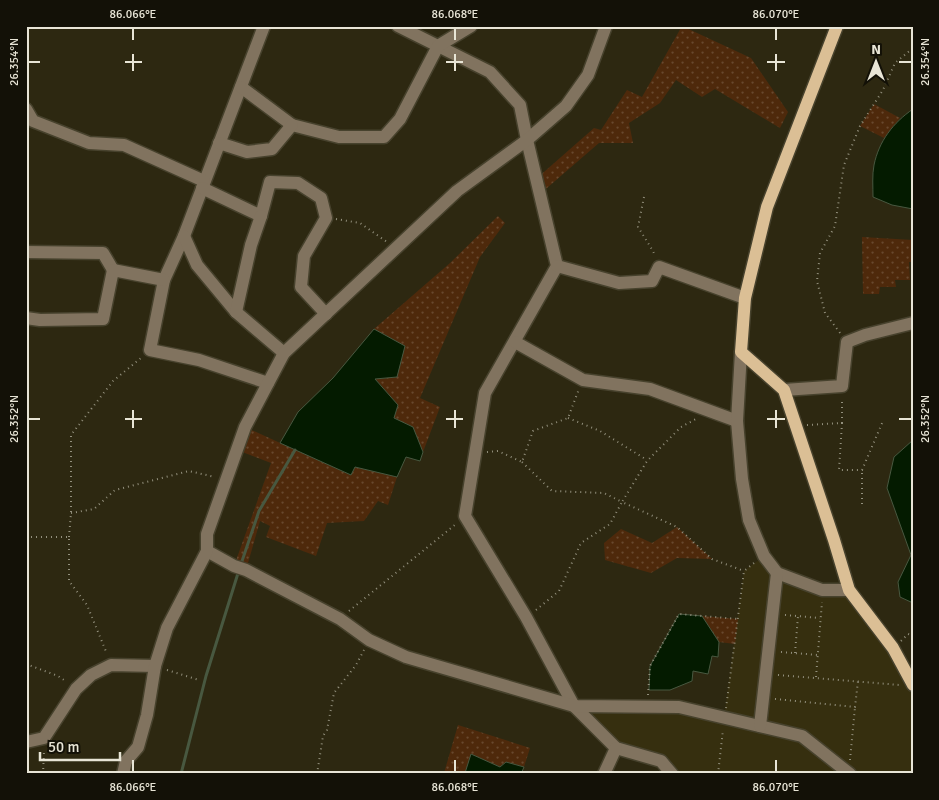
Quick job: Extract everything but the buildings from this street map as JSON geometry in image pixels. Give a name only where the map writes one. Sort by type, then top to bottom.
[{"type":"main road","points":[[836,26],[767,207],[745,298],[741,352],[784,390],[849,590],[894,648],[908,685]]},
{"type":"street","points":[[264,26],[184,236],[164,280],[150,350],[200,360],[268,383]]},
{"type":"street","points":[[398,26],[490,72],[520,105],[557,266],[485,393],[465,516],[526,617],[574,706],[616,748],[661,761],[672,774]]},
{"type":"street","points":[[241,87],[292,125],[338,137],[384,137],[400,119],[438,46],[471,26]]},
{"type":"street","points":[[123,774],[126,761],[138,746],[148,715],[155,666],[167,628],[207,551],[207,534],[245,427],[284,353],[457,191],[527,140],[566,106],[588,75],[606,26]]},
{"type":"street","points":[[26,109],[33,121],[89,142],[124,145],[260,216]]},
{"type":"street","points":[[219,143],[247,152],[272,149],[292,125]]},
{"type":"street","points":[[236,312],[251,245],[270,182],[298,183],[321,198],[326,218],[304,256],[301,286],[326,314]]},
{"type":"street","points":[[184,236],[197,265],[236,312],[284,353]]},
{"type":"street","points":[[26,252],[103,253],[113,270],[103,319],[40,320],[26,318]]},
{"type":"street","points":[[557,266],[619,283],[652,281],[659,268],[745,298]]},
{"type":"street","points":[[113,270],[164,280]]},
{"type":"street","points":[[784,390],[842,386],[847,342],[865,335],[913,323]]},
{"type":"street","points":[[515,342],[583,380],[650,389],[737,421]]},
{"type":"street","points":[[741,352],[737,421],[742,479],[750,520],[764,556],[777,574],[822,590],[849,590]]},
{"type":"street","points":[[207,551],[340,619],[369,640],[406,657],[574,706],[679,707],[802,736],[849,773]]},
{"type":"street","points":[[760,726],[777,574]]},
{"type":"street","points":[[26,742],[44,738],[76,689],[91,675],[111,666],[155,666]]},
{"type":"street","points":[[604,774],[616,748]]},
{"type":"path","points":[[847,342],[825,313],[817,281],[820,253],[835,226],[844,165],[860,126],[883,90],[895,63],[913,48]]},
{"type":"path","points":[[644,197],[638,227],[653,251],[659,268]]},
{"type":"path","points":[[326,218],[360,223],[395,248]]},
{"type":"path","points":[[111,666],[87,605],[69,582],[71,435],[113,381],[150,350]]},
{"type":"path","points":[[568,418],[583,380]]},
{"type":"path","points":[[842,386],[839,470],[862,470]]},
{"type":"path","points":[[526,617],[559,591],[581,543],[610,524],[647,461],[681,427],[712,412]]},
{"type":"path","points":[[522,462],[533,431],[568,418],[600,431],[647,461]]},
{"type":"path","points":[[862,504],[862,470],[883,420]]},
{"type":"path","points":[[796,425],[842,423]]},
{"type":"path","points":[[475,453],[498,451],[522,462],[552,491],[604,493],[677,527],[712,559],[744,571]]},
{"type":"path","points":[[71,513],[94,509],[115,490],[189,471],[227,479]]},
{"type":"path","points":[[340,619],[465,516]]},
{"type":"path","points":[[26,537],[69,537]]},
{"type":"path","points":[[718,774],[744,571],[764,556]]},
{"type":"path","points":[[816,678],[822,590]]},
{"type":"path","points":[[649,690],[650,666],[679,614],[738,619]]},
{"type":"path","points":[[773,614],[820,618]]},
{"type":"path","points":[[795,653],[798,616]]},
{"type":"path","points":[[894,648],[908,634],[913,636]]},
{"type":"path","points":[[317,774],[323,736],[327,730],[334,693],[356,665],[369,640]]},
{"type":"path","points":[[768,651],[818,655]]},
{"type":"path","points":[[26,664],[58,676],[76,689]]},
{"type":"path","points":[[155,666],[199,680]]},
{"type":"path","points":[[766,674],[908,685]]},
{"type":"path","points":[[849,773],[858,681]]},
{"type":"path","points":[[763,698],[855,707]]},
{"type":"path","points":[[43,774],[44,738]]},
{"type":"shaded area","points":[[682,26],[751,58],[788,112],[780,128],[715,89],[702,97],[676,80],[660,103],[629,123],[633,143],[599,143],[540,194],[536,179],[594,128],[601,130],[627,90],[642,97]]},
{"type":"shaded area","points":[[874,104],[900,118],[884,138],[860,126]]},
{"type":"shaded area","points":[[913,109],[913,209],[892,205],[873,197],[873,173],[876,156],[883,140],[899,120]]},
{"type":"shaded area","points":[[498,216],[505,223],[480,257],[420,398],[440,407],[423,452],[413,427],[394,418],[398,405],[375,378],[405,346],[374,329],[450,263]]},
{"type":"shaded area","points":[[862,237],[913,240],[913,262],[909,262],[910,280],[895,280],[896,287],[880,287],[879,294],[863,294]]},
{"type":"shaded area","points":[[374,329],[405,346],[397,377],[375,379],[398,405],[394,418],[413,427],[423,452],[420,461],[406,457],[397,477],[355,467],[351,475],[280,443],[298,412],[333,378]]},
{"type":"shaded area","points":[[245,427],[350,475],[355,467],[397,477],[388,505],[378,501],[364,521],[327,523],[316,556],[266,537],[270,526],[260,521],[246,570],[234,566],[271,463],[237,450]]},
{"type":"shaded area","points":[[913,440],[913,603],[900,597],[898,582],[911,555],[887,488],[894,457]]},
{"type":"shaded area","points":[[677,527],[712,559],[677,558],[651,573],[605,560],[604,543],[621,529],[652,543]]},
{"type":"shaded area","points":[[764,556],[777,574],[849,590],[913,685],[913,774],[672,774],[661,761],[616,748],[574,706],[679,707],[724,717],[744,571]]},
{"type":"shaded area","points":[[679,614],[702,616],[719,642],[718,657],[712,656],[708,674],[693,671],[692,681],[670,690],[649,690],[650,666]]},
{"type":"shaded area","points":[[702,616],[738,619],[735,644],[719,642]]},
{"type":"shaded area","points":[[458,725],[530,748],[524,767],[506,762],[500,767],[471,754],[465,773],[444,773]]},
{"type":"shaded area","points":[[471,754],[500,767],[506,762],[524,767],[521,774],[444,774],[465,773]]},
{"type":"waterway","points":[[241,564],[259,511],[295,450]]},
{"type":"waterway","points":[[181,774],[206,676],[239,570]]}]
